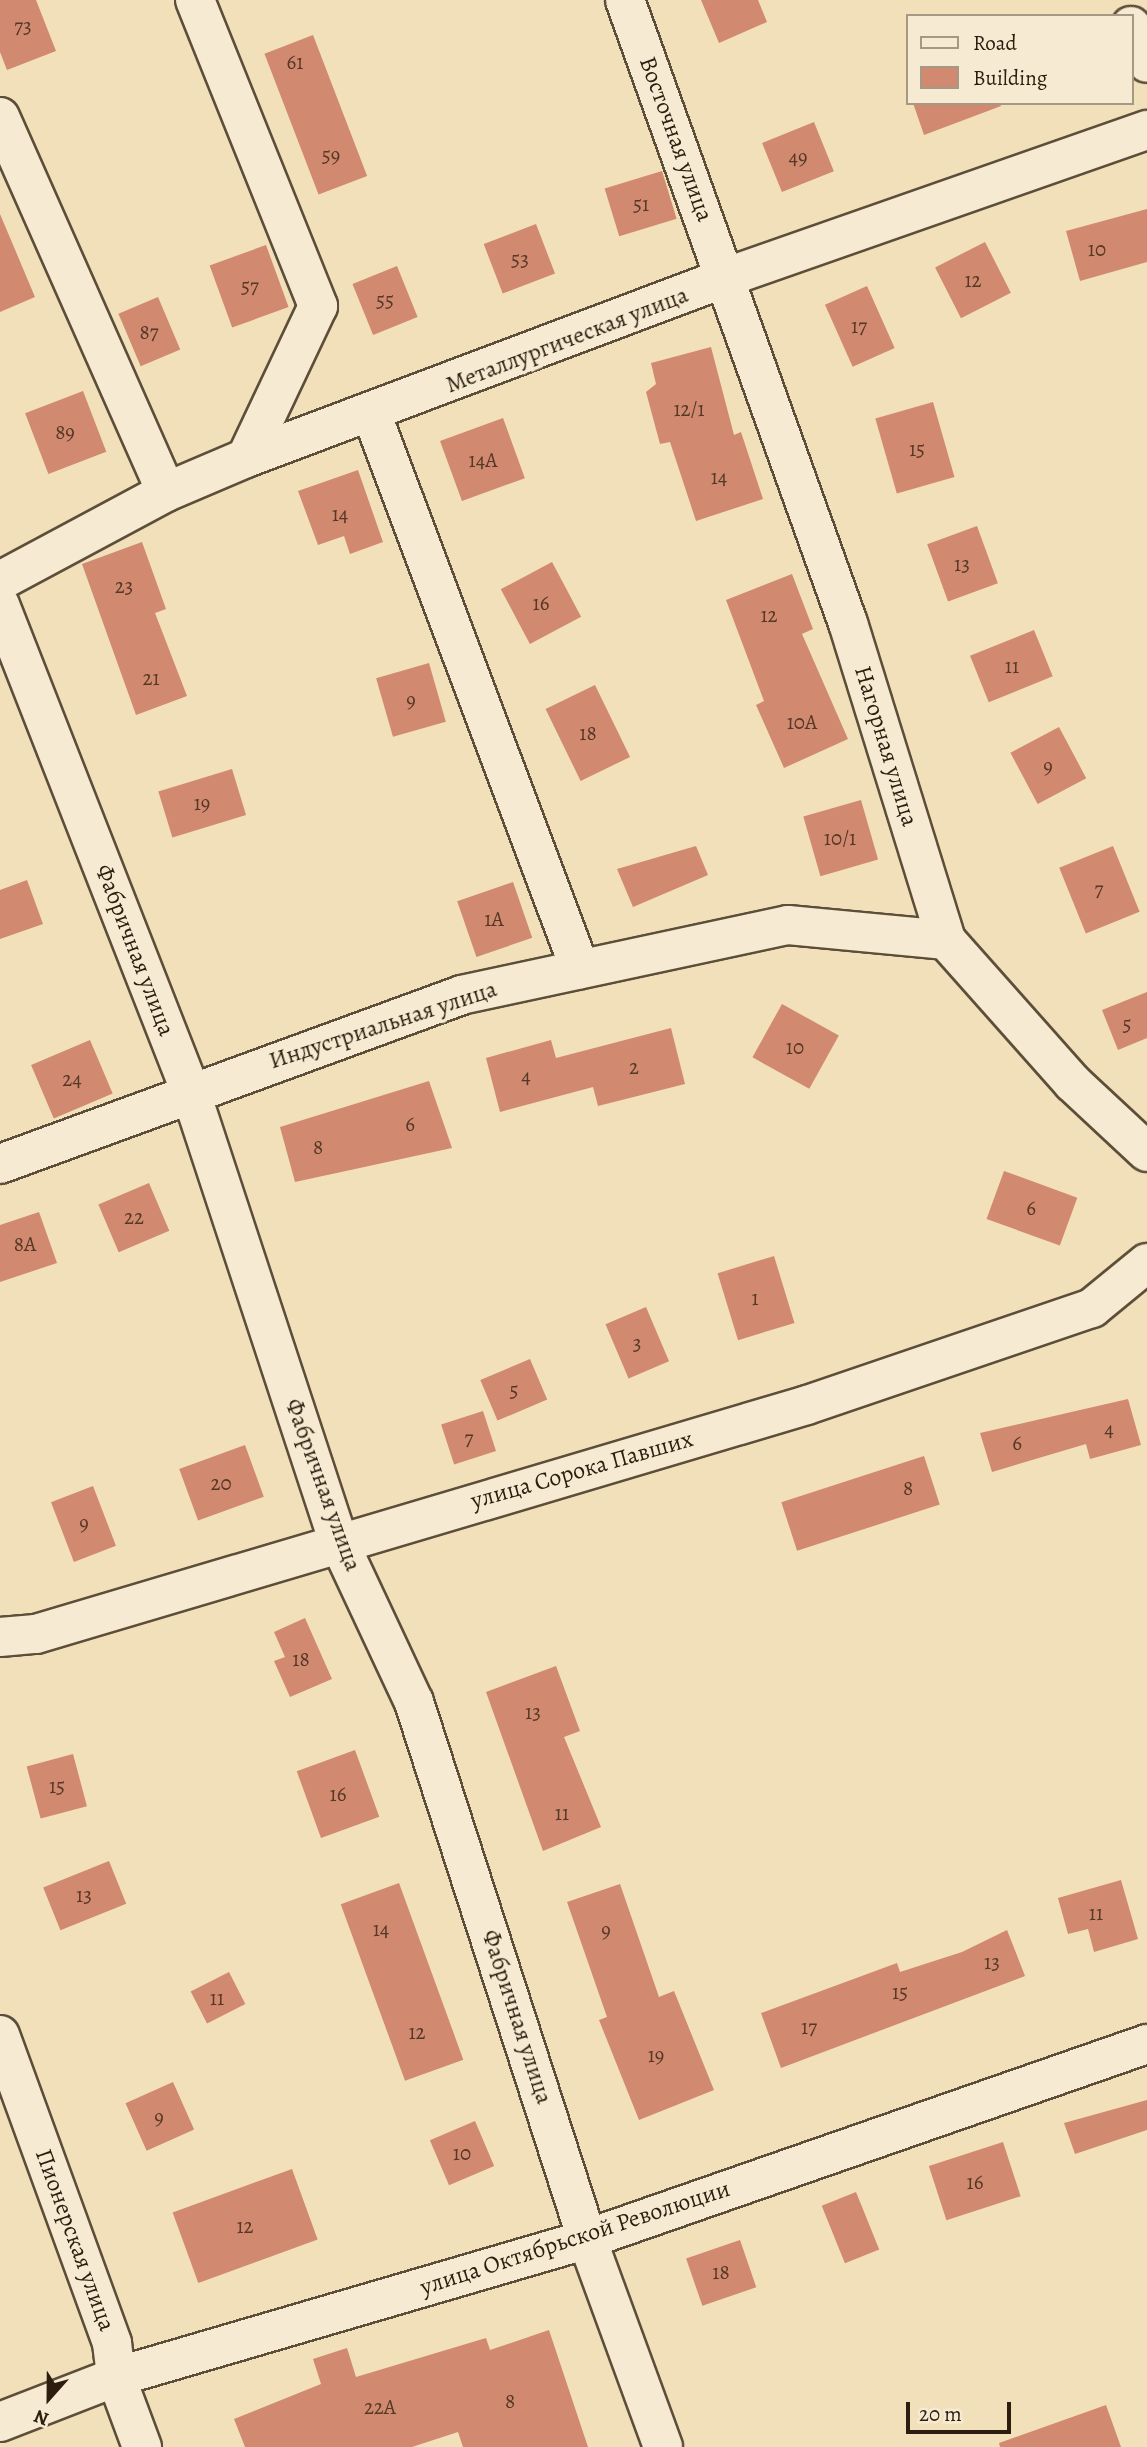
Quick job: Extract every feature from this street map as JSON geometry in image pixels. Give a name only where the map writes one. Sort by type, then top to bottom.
[{"type":"street","points":[[195,0],[318,306],[246,458]]},
{"type":"street","name":"Восточная улица","points":[[625,0],[727,277]]},
{"type":"street","points":[[1133,31],[1147,63]]},
{"type":"street","points":[[0,117],[166,492]]},
{"type":"street","name":"Металлургическая улица","points":[[0,581],[166,492],[246,458],[372,415],[727,277],[1147,130]]},
{"type":"street","name":"Нагорная улица","points":[[727,277],[848,623],[946,940],[1073,1083],[1147,1152]]},
{"type":"street","points":[[372,415],[580,970]]},
{"type":"street","name":"Фабричная улица","points":[[0,606],[190,1090],[338,1541],[414,1702],[587,2239],[663,2447]]},
{"type":"street","name":"Индустриальная улица","points":[[0,1164],[190,1090],[461,995],[788,925],[946,940]]},
{"type":"street","name":"улица Сорока Павших","points":[[0,1637],[36,1634],[338,1541],[807,1405],[1079,1313],[1147,1263]]},
{"type":"street","name":"Пионерская улица","points":[[0,2035],[112,2343],[116,2377],[142,2447]]},
{"type":"street","name":"улица Октябрьской Революции","points":[[0,2422],[116,2377],[587,2239],[1147,2044]]},
{"type":"building","points":[[0,0],[36,0],[56,51],[7,70],[0,52]]},
{"type":"building","points":[[701,0],[758,0],[767,22],[719,43]]},
{"type":"building","points":[[313,35],[367,176],[319,195],[264,54]]},
{"type":"building","points":[[914,105],[1001,105],[1001,106],[924,135]]},
{"type":"building","points":[[814,122],[834,171],[782,192],[762,143]]},
{"type":"building","points":[[662,171],[677,219],[619,236],[605,189]]},
{"type":"building","points":[[1147,209],[1147,262],[1080,281],[1066,231]]},
{"type":"building","points":[[0,214],[35,297],[0,312]]},
{"type":"building","points":[[536,224],[555,273],[503,294],[484,244]]},
{"type":"building","points":[[985,242],[1011,293],[961,318],[935,267]]},
{"type":"building","points":[[266,245],[289,307],[232,328],[210,266]]},
{"type":"building","points":[[397,266],[418,317],[373,335],[352,284]]},
{"type":"building","points":[[867,286],[895,348],[853,367],[825,305]]},
{"type":"building","points":[[158,297],[180,349],[141,366],[118,314]]},
{"type":"building","points":[[711,347],[734,435],[741,432],[763,499],[696,521],[670,442],[660,444],[646,392],[656,384],[651,363]]},
{"type":"building","points":[[83,391],[106,452],[48,474],[25,413]]},
{"type":"building","points":[[933,402],[954,477],[897,494],[875,419]]},
{"type":"building","points":[[503,418],[525,478],[462,501],[440,441]]},
{"type":"building","points":[[358,470],[383,542],[350,554],[344,536],[318,545],[298,491]]},
{"type":"building","points":[[977,526],[998,583],[948,601],[927,544]]},
{"type":"building","points":[[142,542],[166,609],[155,613],[187,696],[136,715],[82,564]]},
{"type":"building","points":[[552,562],[581,617],[530,644],[501,589]]},
{"type":"building","points":[[792,574],[813,629],[802,634],[848,739],[784,768],[756,705],[764,701],[726,600]]},
{"type":"building","points":[[1034,630],[1053,676],[989,702],[970,656]]},
{"type":"building","points":[[429,663],[446,722],[393,737],[376,678]]},
{"type":"building","points":[[595,685],[630,757],[581,781],[546,709]]},
{"type":"building","points":[[1059,727],[1086,778],[1038,804],[1010,753]]},
{"type":"building","points":[[232,769],[246,815],[172,837],[158,792]]},
{"type":"building","points":[[861,800],[878,860],[820,876],[803,817]]},
{"type":"building","points":[[696,846],[708,875],[633,907],[617,869]]},
{"type":"building","points":[[1113,846],[1140,912],[1086,934],[1059,868]]},
{"type":"building","points":[[27,880],[43,924],[0,939],[0,890]]},
{"type":"building","points":[[513,882],[532,938],[476,957],[457,901]]},
{"type":"building","points":[[1147,992],[1147,1038],[1118,1050],[1102,1010]]},
{"type":"building","points":[[782,1004],[839,1036],[809,1089],[752,1057]]},
{"type":"building","points":[[671,1028],[685,1084],[598,1106],[593,1087],[500,1112],[486,1058],[551,1040],[556,1058]]},
{"type":"building","points":[[90,1040],[113,1093],[54,1118],[31,1065]]},
{"type":"building","points":[[429,1081],[452,1148],[295,1182],[280,1127]]},
{"type":"building","points":[[1004,1171],[1077,1198],[1060,1246],[987,1219]]},
{"type":"building","points":[[149,1183],[169,1231],[119,1252],[98,1204]]},
{"type":"building","points":[[39,1212],[57,1263],[0,1282],[0,1225]]},
{"type":"building","points":[[774,1256],[794,1323],[738,1340],[718,1273]]},
{"type":"building","points":[[646,1307],[669,1361],[629,1379],[605,1324]]},
{"type":"building","points":[[530,1359],[547,1400],[497,1421],[480,1380]]},
{"type":"building","points":[[1128,1399],[1141,1445],[1090,1459],[1086,1444],[992,1472],[980,1433]]},
{"type":"building","points":[[483,1411],[496,1451],[454,1465],[441,1425]]},
{"type":"building","points":[[245,1445],[264,1497],[198,1521],[179,1469]]},
{"type":"building","points":[[924,1456],[940,1505],[797,1551],[781,1502]]},
{"type":"building","points":[[93,1486],[116,1546],[74,1562],[51,1502]]},
{"type":"building","points":[[305,1618],[332,1679],[290,1697],[274,1661],[285,1657],[274,1632]]},
{"type":"building","points":[[556,1666],[580,1731],[564,1737],[601,1827],[543,1851],[486,1692]]},
{"type":"building","points":[[355,1750],[379,1817],[321,1838],[297,1771]]},
{"type":"building","points":[[73,1754],[87,1806],[41,1819],[27,1766]]},
{"type":"building","points":[[109,1861],[126,1904],[60,1930],[43,1888]]},
{"type":"building","points":[[1121,1880],[1138,1939],[1094,1952],[1088,1929],[1068,1934],[1058,1898]]},
{"type":"building","points":[[399,1883],[463,2060],[405,2081],[341,1904]]},
{"type":"building","points":[[620,1884],[659,1997],[674,1991],[714,2090],[639,2120],[599,2020],[607,2017],[567,1902]]},
{"type":"building","points":[[1007,1930],[1025,1976],[781,2068],[761,2013],[897,1963],[900,1972],[962,1952]]},
{"type":"building","points":[[229,1972],[245,2004],[207,2024],[191,1992]]},
{"type":"building","points":[[173,2082],[194,2130],[147,2151],[125,2103]]},
{"type":"building","points":[[1147,2100],[1147,2130],[1075,2154],[1064,2123]]},
{"type":"building","points":[[475,2121],[494,2166],[449,2185],[430,2140]]},
{"type":"building","points":[[1003,2142],[1021,2196],[946,2220],[929,2166]]},
{"type":"building","points":[[292,2169],[318,2239],[198,2283],[173,2212]]},
{"type":"building","points":[[856,2192],[879,2249],[845,2263],[822,2206]]},
{"type":"building","points":[[740,2240],[756,2287],[702,2306],[686,2259]]},
{"type":"building","points":[[549,2330],[588,2447],[463,2447],[458,2432],[412,2447],[245,2447],[234,2419],[321,2384],[313,2359],[347,2348],[356,2377],[486,2338],[490,2350]]},
{"type":"building","points":[[1106,2405],[1121,2447],[1000,2447],[999,2443]]}]
